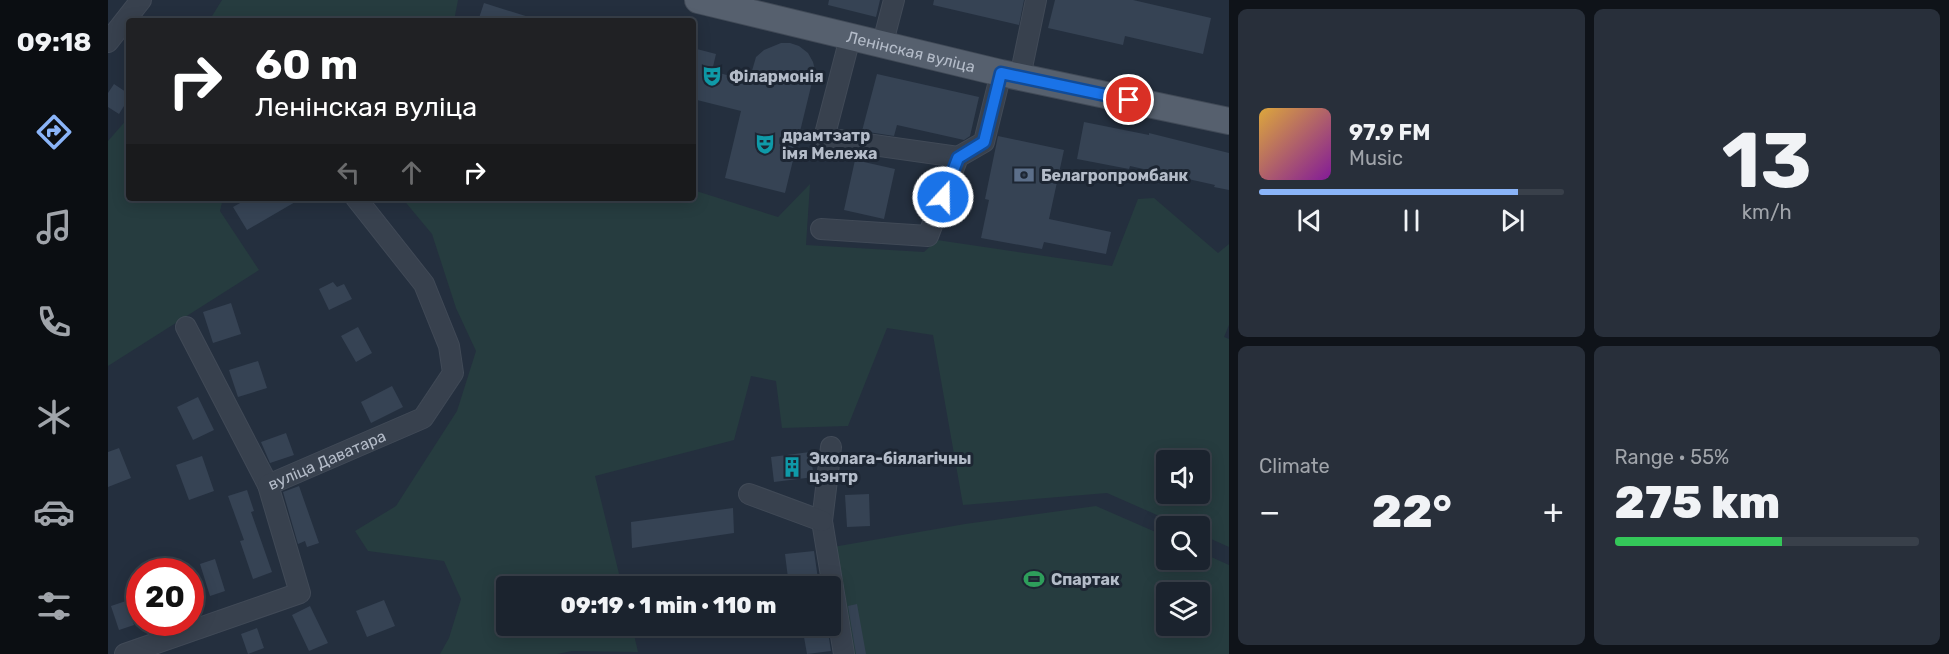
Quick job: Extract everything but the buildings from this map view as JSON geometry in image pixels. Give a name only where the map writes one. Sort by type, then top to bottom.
[{"type":"main road","name":"Ленінская вуліца","points":[[698,0],[882,46],[1229,121]]},
{"type":"street","points":[[127,18],[141,0]]},
{"type":"street","points":[[882,46],[894,0]]},
{"type":"street","points":[[821,229],[928,236],[958,158],[984,142],[1036,0]]},
{"type":"street","points":[[108,42],[126,19]]},
{"type":"street","points":[[850,38],[824,138],[958,158]]},
{"type":"street","name":"вуліца Даватара","points":[[125,654],[300,593],[268,485],[423,418],[453,373],[449,346],[424,284],[358,201]]},
{"type":"street","points":[[186,327],[268,485]]},
{"type":"street","points":[[831,447],[822,521],[844,654]]},
{"type":"street","points":[[749,494],[822,521]]},
{"type":"green space","points":[[222,0],[458,0],[455,18],[211,18]]},
{"type":"green space","points":[[126,120],[126,201],[222,201],[220,211],[259,270],[108,366],[108,141]]},
{"type":"green space","points":[[810,184],[806,245],[924,252],[937,240],[1112,266],[1138,199],[1154,198],[1218,253],[1229,244],[1229,325],[1224,337],[1229,339],[1229,547],[1210,538],[1210,516],[1159,516],[1107,493],[963,505],[933,335],[887,328],[848,426],[782,428],[776,381],[751,376],[734,440],[595,476],[620,576],[496,576],[496,636],[634,636],[638,652],[440,654],[449,638],[461,599],[444,561],[368,551],[355,531],[396,506],[457,411],[476,351],[456,308],[432,234],[404,201],[696,201],[696,191],[778,217]]},
{"type":"green space","name":"Спартак","points":[[1096,506],[1156,532],[1156,570],[1210,570],[1210,556],[1229,565],[1229,654],[851,654],[841,595],[841,576],[838,576],[833,547],[965,524]]},
{"type":"place","name":"Філармонія","points":[[712,76]]},
{"type":"place","name":"драмтэатр імя Мележа","points":[[765,144]]},
{"type":"place","name":"Белагропромбанк","points":[[1024,175]]},
{"type":"place","name":"Эколага-біялагічны цэнтр","points":[[792,467]]},
{"type":"place","name":"Спартак","points":[[1034,579]]},
{"type":"route","points":[[943,197],[958,158],[984,142],[1001,73],[1129,100]]}]
